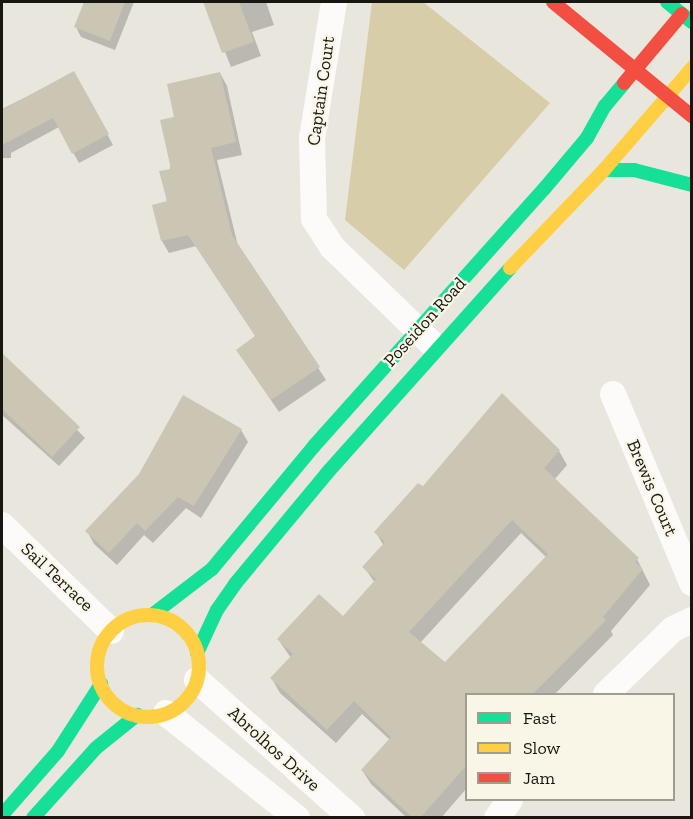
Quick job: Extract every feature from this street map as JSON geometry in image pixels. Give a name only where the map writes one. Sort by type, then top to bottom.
[{"type":"street","name":"Captain Court","points":[[334,2],[312,138],[314,219],[332,247],[436,348]]},
{"type":"street","points":[[553,2],[667,98],[692,116]]},
{"type":"street","points":[[667,2],[687,18]]},
{"type":"street","name":"Poseidon Road","points":[[152,615],[212,569],[314,446],[566,163],[635,71],[687,18]]},
{"type":"street","name":"Poseidon Road","points":[[197,653],[217,610],[235,584],[436,348],[604,170],[692,68]]},
{"type":"street","points":[[604,170],[634,170],[692,185]]},
{"type":"street","name":"Brewis Court","points":[[613,394],[692,583]]},
{"type":"street","name":"Sail Terrace","points":[[2,525],[111,631]]},
{"type":"street","points":[[33,818],[96,748],[137,716],[165,713],[182,704],[197,680],[197,653],[180,627],[152,615],[130,618],[111,631],[98,656],[101,684],[115,704],[137,716]]},
{"type":"street","points":[[607,693],[673,629],[692,620]]},
{"type":"street","name":"Abrolhos Drive","points":[[197,680],[352,818]]},
{"type":"street","points":[[2,815],[58,751],[101,684]]},
{"type":"street","name":"Abrolhos Drive","points":[[165,713],[215,749],[297,818]]},
{"type":"street","points":[[497,818],[509,801]]},
{"type":"shaded area","points":[[372,2],[423,2],[550,103],[404,270],[345,220]]},
{"type":"building","points":[[84,2],[125,2],[110,41],[74,27]]},
{"type":"building","points":[[203,2],[239,2],[254,42],[222,53]]},
{"type":"building","points":[[74,71],[109,134],[72,154],[53,118],[2,145],[2,110]]},
{"type":"building","points":[[220,72],[236,142],[211,148],[232,235],[320,367],[271,400],[236,350],[255,336],[188,235],[161,241],[152,205],[167,201],[159,171],[171,169],[160,120],[174,117],[167,84]]},
{"type":"building","points":[[2,353],[80,427],[52,457],[2,409]]},
{"type":"building","points":[[502,393],[560,450],[544,468],[639,558],[635,562],[643,569],[603,617],[606,620],[534,693],[465,693],[465,767],[420,818],[413,818],[361,770],[391,737],[354,701],[327,730],[270,678],[293,654],[277,639],[319,594],[343,616],[376,579],[362,567],[385,542],[374,532],[418,483],[423,486]],"holes":[[[512,520],[548,554],[445,662],[409,632]]]},
{"type":"building","points":[[183,395],[242,429],[194,506],[178,497],[145,531],[137,523],[109,553],[85,531],[139,474]]},
{"type":"traffic: fast","points":[[667,2],[692,22]]},
{"type":"traffic: fast","points":[[152,615],[212,569],[314,446],[544,189],[587,138],[605,106],[624,83]]},
{"type":"traffic: fast","points":[[604,170],[634,170],[692,185]]},
{"type":"traffic: fast","points":[[197,653],[217,610],[235,584],[327,473],[510,268]]},
{"type":"traffic: fast","points":[[2,815],[58,751],[101,684]]},
{"type":"traffic: fast","points":[[33,818],[96,748],[137,715]]},
{"type":"traffic: slow","points":[[510,268],[604,170],[692,68]]},
{"type":"traffic: slow","points":[[148,615],[167,619],[184,630],[195,647],[199,666],[195,685],[184,702],[167,713],[148,717],[129,713],[112,702],[101,685],[97,666],[101,647],[112,630],[129,619],[148,615]]},
{"type":"traffic: jam","points":[[553,2],[692,116]]},
{"type":"traffic: jam","points":[[624,83],[682,14]]}]
